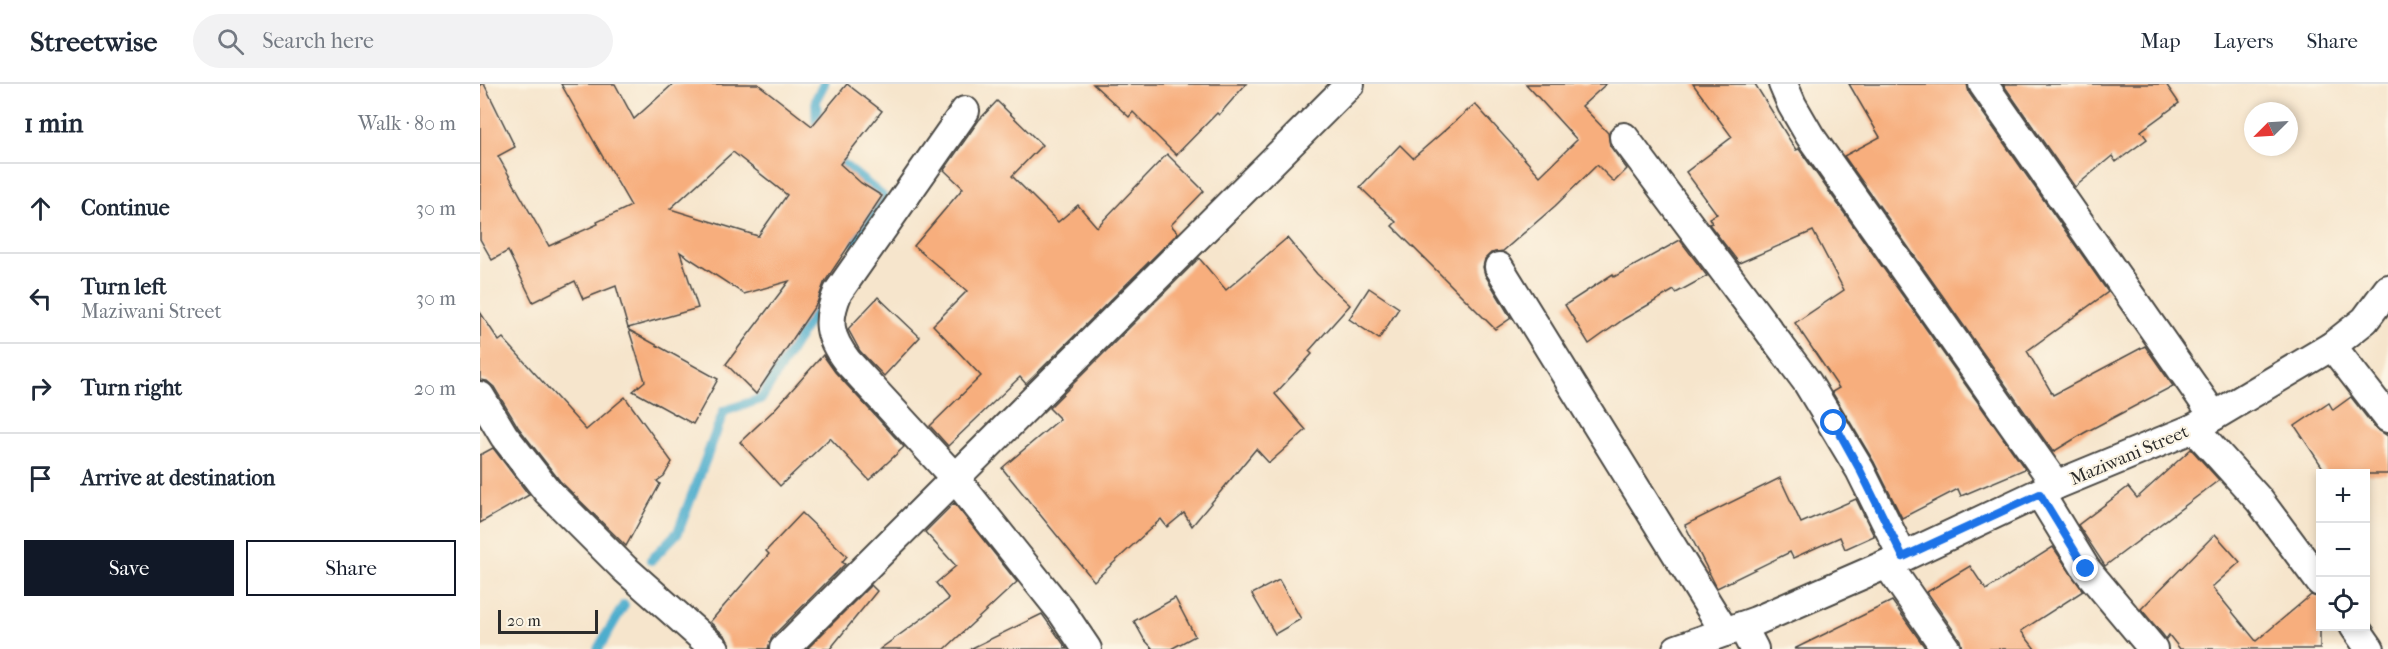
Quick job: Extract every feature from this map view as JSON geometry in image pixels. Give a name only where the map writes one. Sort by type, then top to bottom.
[{"type":"street","points":[[784,649],[1350,84]]},
{"type":"street","points":[[1783,84],[1810,136],[2048,490],[2086,569],[2153,649]]},
{"type":"street","points":[[1983,84],[2204,422],[2316,577]]},
{"type":"street","points":[[965,111],[838,292],[830,319],[831,331],[836,346],[847,361],[954,477],[1062,612],[1087,649]]},
{"type":"street","points":[[1624,137],[1807,382],[1860,470],[1895,560],[1946,649]]},
{"type":"street","points":[[1499,267],[1740,636]]},
{"type":"street","name":"Maziwani Street","points":[[1677,649],[1740,636],[1895,560],[2204,422],[2377,318],[2388,289]]},
{"type":"street","points":[[2332,346],[2388,418]]},
{"type":"street","points":[[480,396],[504,436],[548,492],[625,569],[715,649]]},
{"type":"street","points":[[2357,631],[2370,649]]},
{"type":"building","points":[[480,84],[484,84],[515,147],[498,156],[549,246],[631,206],[561,84],[615,84],[634,119],[673,84],[758,84],[812,126],[847,84],[882,111],[840,164],[861,183],[882,196],[824,283],[817,303],[756,394],[726,364],[789,281],[744,294],[680,252],[698,308],[628,328],[616,286],[583,299],[575,281],[533,302],[508,251],[492,260],[480,239]],"holes":[[[733,152],[787,195],[758,236],[670,209]]]},
{"type":"building","points":[[1093,84],[1246,84],[1219,115],[1217,113],[1176,155],[1133,112],[1129,117]]},
{"type":"building","points":[[1526,84],[1606,84],[1582,106],[1608,133],[1610,146],[1627,169],[1614,182],[1597,165],[1555,206],[1503,251],[1491,253],[1485,259],[1483,267],[1485,275],[1511,318],[1495,329],[1392,226],[1396,222],[1360,187],[1400,145],[1413,158],[1475,104],[1540,176],[1577,140]]},
{"type":"building","points":[[1693,84],[1755,84],[1796,150],[1799,149],[2025,469],[1961,496],[1958,489],[1902,518],[1874,462],[1832,392],[1839,388],[1795,323],[1844,290],[1813,231],[1739,263],[1709,224],[1712,223],[1709,218],[1717,214],[1686,172],[1732,137]]},
{"type":"building","points":[[1849,84],[1967,84],[1969,93],[2108,292],[2027,351],[2053,395],[2145,346],[2173,386],[2053,452],[1844,156],[1880,137]]},
{"type":"building","points":[[2003,84],[2166,84],[2179,103],[2141,131],[2147,139],[2116,162],[2112,156],[2075,187]]},
{"type":"building","points":[[997,101],[1042,145],[1012,176],[1058,222],[1078,205],[1097,227],[1167,154],[1204,191],[1171,225],[1178,233],[1026,384],[1020,377],[948,446],[930,426],[981,376],[933,325],[967,291],[914,246],[963,188],[944,170],[979,120]]},
{"type":"building","points":[[1287,238],[1317,274],[1350,305],[1309,351],[1312,354],[1275,394],[1306,430],[1269,463],[1256,449],[1192,526],[1184,513],[1167,527],[1161,519],[1094,581],[1002,468],[1060,419],[1049,408],[1199,258],[1226,290]]},
{"type":"building","points":[[1680,240],[1707,276],[1676,293],[1674,290],[1624,319],[1589,344],[1565,305],[1613,274],[1614,277]]},
{"type":"building","points":[[1369,288],[1399,308],[1379,339],[1349,319]]},
{"type":"building","points":[[878,297],[920,337],[884,376],[860,351],[848,329]]},
{"type":"building","points":[[480,312],[499,341],[503,338],[586,430],[625,397],[672,462],[664,476],[657,481],[660,484],[626,546],[560,481],[518,427],[494,387],[487,381],[480,380]]},
{"type":"building","points":[[629,330],[718,379],[693,424],[633,391],[645,381]]},
{"type":"building","points":[[823,355],[835,372],[904,447],[869,480],[830,438],[780,486],[740,442],[773,411]]},
{"type":"building","points":[[2351,397],[2375,428],[2388,436],[2388,474],[2370,474],[2370,469],[2324,469],[2295,426],[2329,403],[2333,410]]},
{"type":"building","points":[[493,448],[529,495],[480,523],[480,455]]},
{"type":"building","points":[[2191,449],[2219,480],[2105,566],[2078,525],[2128,487],[2137,498]]},
{"type":"building","points":[[1780,478],[1801,523],[1856,499],[1874,536],[1845,549],[1840,537],[1793,558],[1790,552],[1717,588],[1685,525]]},
{"type":"building","points":[[954,503],[1017,582],[945,649],[880,649],[949,599],[936,583],[956,566],[925,532]]},
{"type":"building","points":[[802,513],[847,556],[842,562],[845,564],[772,637],[768,649],[731,649],[726,637],[710,622],[769,554],[766,551]]},
{"type":"building","points":[[2215,534],[2240,562],[2212,587],[2256,641],[2311,595],[2316,597],[2316,631],[2320,631],[2320,649],[2180,649],[2169,635],[2166,639],[2141,609]]},
{"type":"building","points":[[2053,547],[2083,591],[2021,631],[2035,649],[1962,649],[1960,640],[1927,592],[1970,566],[1986,590]]},
{"type":"building","points":[[1279,580],[1301,619],[1275,634],[1252,594]]},
{"type":"building","points":[[871,585],[877,591],[830,649],[807,649]]},
{"type":"building","points":[[1175,598],[1195,636],[1171,649],[1153,649],[1144,639],[1134,621]]},
{"type":"building","points":[[1892,601],[1926,649],[1794,649]]},
{"type":"building","points":[[1042,614],[1067,649],[970,649]]},
{"type":"waterway","points":[[817,133],[816,99],[824,84]]},
{"type":"waterway","points":[[830,154],[882,196],[856,245]]},
{"type":"waterway","points":[[651,560],[678,532],[724,411],[761,399],[827,291]]},
{"type":"waterway","points":[[598,649],[624,605]]},
{"type":"route","points":[[1834,423],[1903,557],[2040,494],[2086,569]]}]
